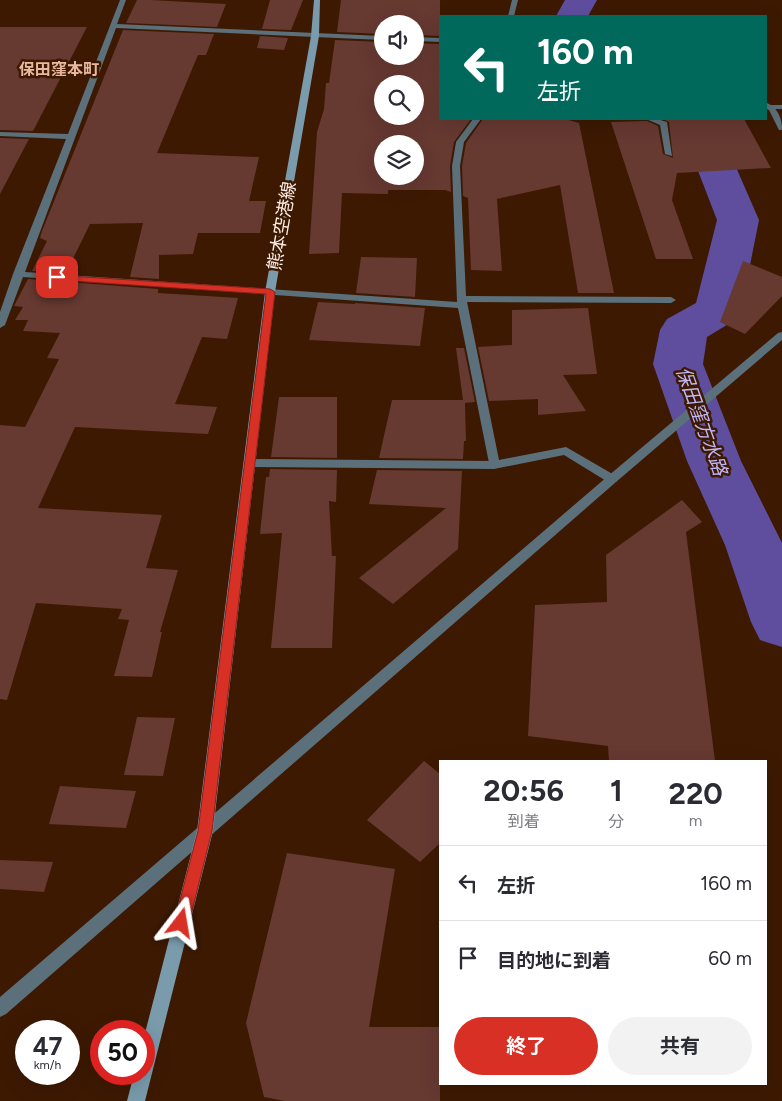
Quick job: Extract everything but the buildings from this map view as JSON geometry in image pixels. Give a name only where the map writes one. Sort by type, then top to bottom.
[{"type":"main road","name":"熊本空港線","points":[[155,1026],[205,831],[270,292],[315,36],[317,0]]},
{"type":"main road","name":"熊本空港線","points":[[136,1101],[140,1085]]},
{"type":"street","points":[[0,325],[123,0]]},
{"type":"street","points":[[511,15],[515,0]]},
{"type":"street","points":[[113,26],[374,38]]},
{"type":"street","points":[[424,39],[439,40]]},
{"type":"street","points":[[767,106],[782,107]]},
{"type":"street","points":[[767,106],[782,128]]},
{"type":"street","points":[[476,120],[460,142],[456,166],[461,302],[494,465]]},
{"type":"street","points":[[653,120],[664,124],[669,154]]},
{"type":"street","points":[[0,134],[70,137]]},
{"type":"street","points":[[18,274],[270,292],[461,302],[671,300]]},
{"type":"street","points":[[0,1008],[612,479],[782,335]]},
{"type":"street","points":[[250,463],[494,465],[566,451],[612,479]]},
{"type":"waterway","name":"保田窪方水路","points":[[573,15],[581,0]]},
{"type":"waterway","name":"保田窪方水路","points":[[697,120],[738,220],[718,310],[684,330],[678,364],[714,461],[754,545],[782,622]]},
{"type":"district","name":"保田窪本町","points":[[59,69]]},
{"type":"route","points":[[57,277],[270,292],[205,831],[181,923]]}]
